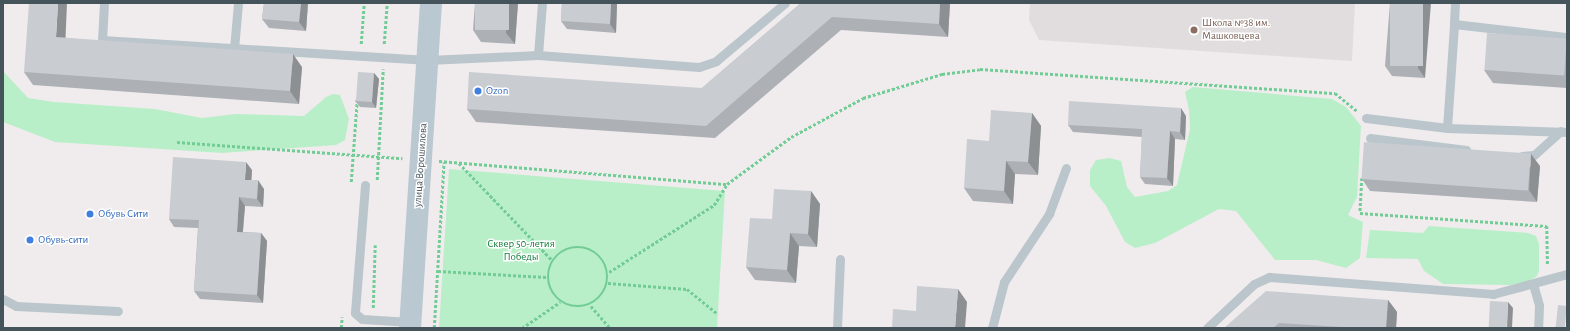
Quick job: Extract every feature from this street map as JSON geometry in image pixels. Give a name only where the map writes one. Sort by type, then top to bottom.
[{"type":"main road","name":"улица Ворошилова","points":[[410,325],[432,3]]},
{"type":"lane","points":[[104,3],[102,40],[428,60],[538,55],[705,66],[716,61],[785,3]]},
{"type":"lane","points":[[234,49],[238,3]]},
{"type":"lane","points":[[538,55],[542,3]]},
{"type":"lane","points":[[1447,128],[1455,3]]},
{"type":"lane","points":[[1454,24],[1567,37]]},
{"type":"lane","points":[[1366,118],[1447,128],[1564,132]]},
{"type":"lane","points":[[1513,155],[1532,156],[1564,132]]},
{"type":"lane","points":[[1370,138],[1475,151]]},
{"type":"lane","points":[[992,328],[1004,282],[1049,214],[1066,168]]},
{"type":"lane","points":[[365,185],[355,310],[359,318],[410,325]]},
{"type":"lane","points":[[837,328],[840,259]]},
{"type":"lane","points":[[1207,328],[1254,284],[1269,277],[1493,294],[1567,274]]},
{"type":"lane","points":[[1533,284],[1539,305],[1538,328]]},
{"type":"lane","points":[[3,299],[16,306],[118,311]]},
{"type":"path","points":[[360,56],[364,3]]},
{"type":"path","points":[[377,187],[387,3]]},
{"type":"path","points":[[609,272],[714,205],[727,184],[791,137],[863,98],[942,74],[980,69],[1335,93],[1366,118]]},
{"type":"path","points":[[351,187],[357,94]]},
{"type":"path","points":[[177,142],[378,156],[727,184]]},
{"type":"path","points":[[434,328],[444,162]]},
{"type":"path","points":[[459,163],[552,260]]},
{"type":"path","points":[[1362,175],[1360,213],[1546,226],[1549,278]]},
{"type":"path","points":[[373,319],[375,242]]},
{"type":"path","points":[[584,247],[601,256],[609,272],[608,283],[598,300],[591,306],[579,308],[560,302],[547,276],[552,260],[566,248],[584,247]]},
{"type":"path","points":[[438,271],[547,276]]},
{"type":"path","points":[[608,283],[687,289],[718,314]]},
{"type":"path","points":[[522,328],[560,302]]},
{"type":"path","points":[[591,306],[610,328]]},
{"type":"path","points":[[341,328],[342,312]]},
{"type":"shaded area","name":"Школа №38 им. Машковцева","points":[[1030,3],[1355,3],[1352,61],[1039,40],[1029,20]]},
{"type":"green space","points":[[3,71],[28,98],[54,102],[155,109],[202,118],[236,114],[304,116],[326,97],[333,94],[340,95],[349,119],[345,140],[336,145],[222,153],[55,142],[3,122]]},
{"type":"green space","points":[[1193,87],[1332,99],[1346,107],[1361,126],[1357,197],[1348,215],[1363,222],[1360,258],[1346,268],[1316,260],[1275,260],[1236,211],[1219,209],[1155,243],[1135,248],[1125,242],[1106,206],[1090,186],[1090,170],[1096,160],[1110,158],[1121,161],[1127,187],[1135,197],[1168,191],[1177,185],[1190,129],[1189,110],[1185,92]]},
{"type":"green space","name":"Сквер 50-летия Победы","points":[[449,169],[725,191],[717,328],[439,328]]},
{"type":"green space","points":[[1429,226],[1528,233],[1536,236],[1539,244],[1539,271],[1536,277],[1526,282],[1510,285],[1443,284],[1424,271],[1418,259],[1366,258],[1370,230],[1423,233]]},
{"type":"building","points":[[29,3],[58,3],[56,37],[293,54],[290,91],[24,72]]},
{"type":"building","points":[[264,3],[301,3],[299,22],[262,19]]},
{"type":"building","points":[[475,3],[509,3],[509,30],[475,30]]},
{"type":"building","points":[[562,3],[611,3],[610,24],[561,21]]},
{"type":"building","points":[[801,3],[940,3],[939,24],[832,17],[706,126],[467,109],[469,72],[702,88]]},
{"type":"building","points":[[1390,3],[1423,3],[1423,66],[1390,66]]},
{"type":"building","points":[[1487,33],[1567,39],[1564,75],[1484,70]]},
{"type":"building","points":[[358,72],[374,73],[372,102],[356,101]]},
{"type":"building","points":[[1069,101],[1181,108],[1180,132],[1170,131],[1167,178],[1140,177],[1142,129],[1068,125]]},
{"type":"building","points":[[991,110],[1032,113],[1028,162],[1006,161],[1004,191],[964,188],[967,139],[989,141]]},
{"type":"building","points":[[1364,142],[1531,154],[1528,191],[1361,179]]},
{"type":"building","points":[[173,157],[246,162],[245,180],[258,180],[257,199],[239,197],[237,232],[261,233],[257,295],[194,291],[199,220],[169,219]]},
{"type":"building","points":[[774,189],[811,191],[808,234],[790,233],[787,270],[746,267],[750,218],[772,219]]},
{"type":"building","points":[[917,286],[958,289],[955,328],[892,328],[893,309],[916,311]]},
{"type":"building","points":[[1266,291],[1388,300],[1386,328],[1357,328],[1279,323],[1273,328],[1224,328]]},
{"type":"building","points":[[1490,301],[1508,302],[1507,328],[1489,328]]},
{"type":"building","points":[[1558,305],[1567,306],[1565,328],[1556,328]]},
{"type":"place","name":"Школа №38 им. Машковцева","points":[[1194,30]]},
{"type":"place","name":"Ozon","points":[[478,91]]},
{"type":"place","name":"Обувь Сити","points":[[90,214]]},
{"type":"place","name":"Обувь-сити","points":[[30,240]]}]
